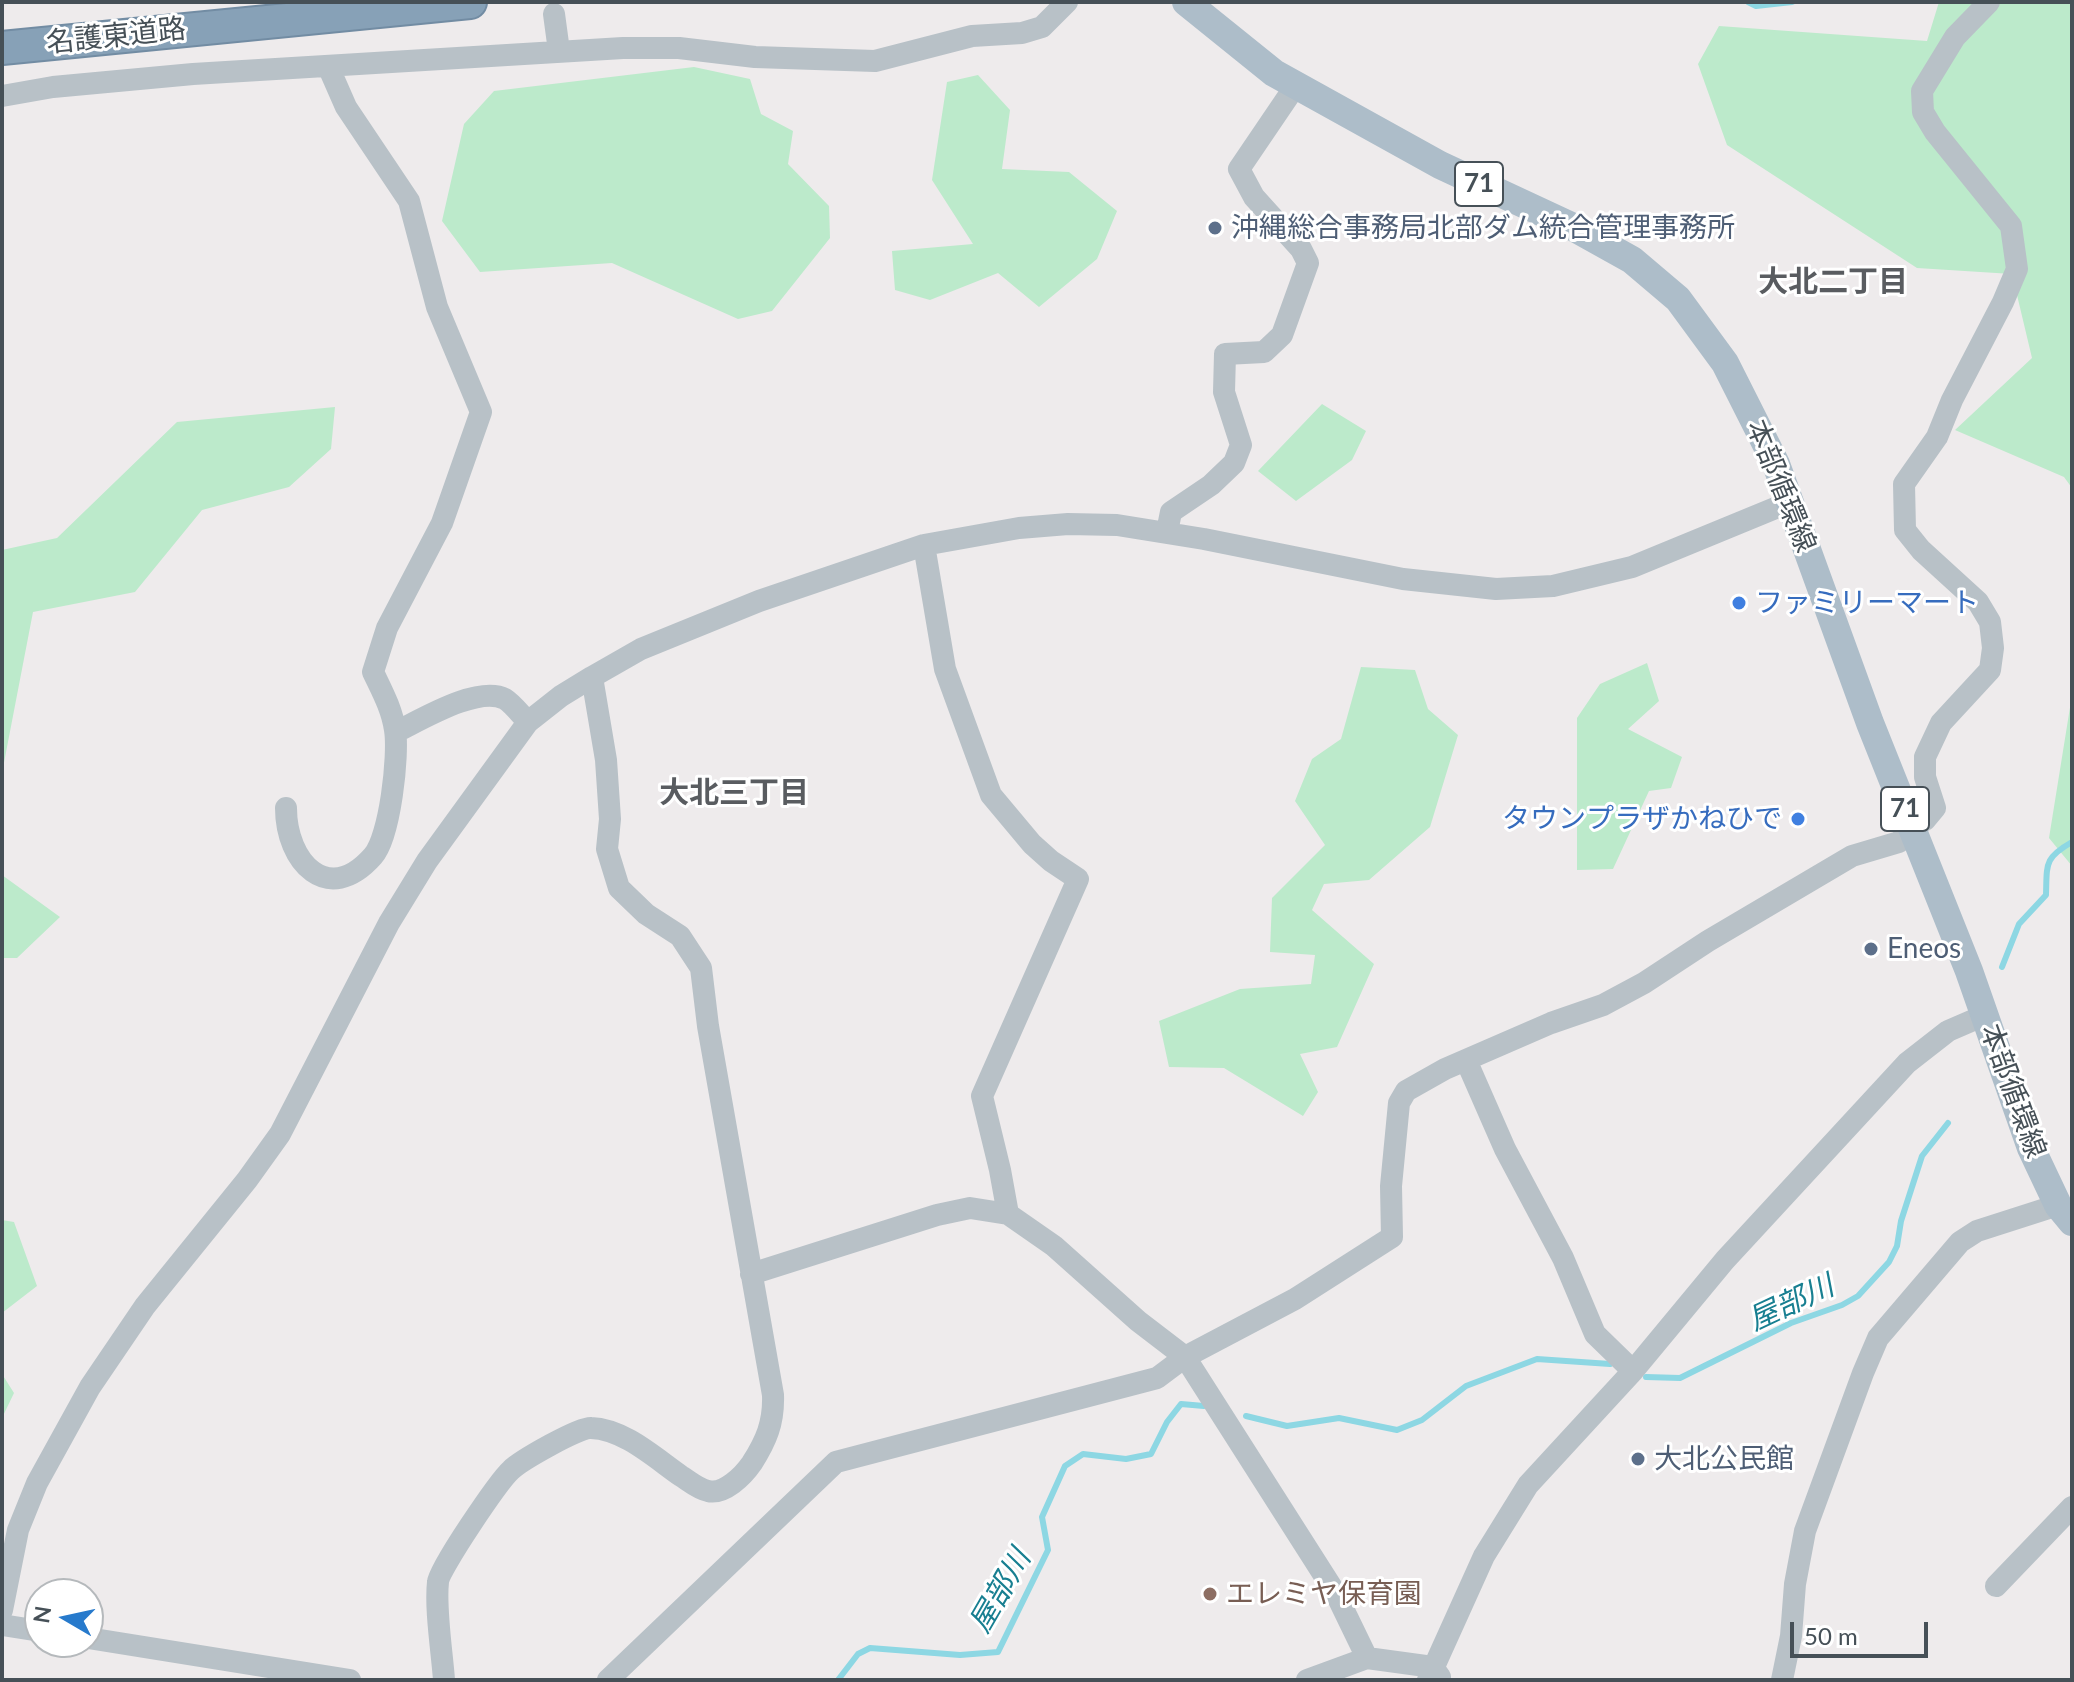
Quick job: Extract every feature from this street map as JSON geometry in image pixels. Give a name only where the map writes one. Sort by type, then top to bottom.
[{"type":"highway","name":"名護東道路","points":[[2,48],[470,2]]},
{"type":"main road","name":"本部循環線","points":[[1186,2],[1274,73],[1440,165],[1571,226],[1632,260],[1678,299],[1725,363],[1768,446],[1870,723],[1985,1015],[2031,1148],[2065,1214]]},
{"type":"street","points":[[2,96],[100,82],[559,51],[679,48],[755,57],[875,61],[972,36],[1022,33],[1042,27],[1067,2]]},
{"type":"street","points":[[608,1680],[836,1462],[1157,1378],[1185,1357],[1295,1299],[1392,1237],[1391,1186],[1399,1103],[1406,1091],[1466,1060],[1551,1023],[1603,1005],[1852,856],[1899,842],[1935,808],[1925,777],[1925,757],[1941,723],[1990,670],[1993,648],[1990,622],[1978,602],[1921,550],[1905,530],[1904,484],[1937,437],[2017,269],[2011,226],[1935,132],[1923,112],[1922,91],[1955,37],[1989,2]]},
{"type":"street","points":[[554,14],[559,51]]},
{"type":"street","points":[[286,808],[286,829],[294,854],[312,871],[332,879],[351,876],[375,854],[386,830],[396,732],[392,712],[373,672],[387,628],[442,523],[481,412],[437,307],[409,201],[346,107],[328,66]]},
{"type":"street","points":[[1167,532],[1171,512],[1211,485],[1234,463],[1241,445],[1224,392],[1225,354],[1264,352],[1282,335],[1308,263],[1301,249],[1254,197],[1239,169],[1296,85]]},
{"type":"street","points":[[2,1610],[18,1530],[37,1483],[90,1387],[145,1306],[247,1180],[280,1134],[389,923],[427,861],[528,722],[561,696],[641,649],[759,601],[924,545],[1019,528],[1068,524],[1117,525],[1403,579],[1496,589],[1553,586],[1632,567],[1790,502]]},
{"type":"street","points":[[924,545],[945,669],[991,795],[1032,844],[1078,879],[982,1096],[1008,1214]]},
{"type":"street","points":[[444,1680],[438,1580],[446,1562],[511,1470],[568,1435],[588,1427],[627,1439],[696,1486],[709,1492],[724,1490],[747,1470],[766,1442],[774,1417],[773,1395],[708,1026],[701,968],[680,936],[646,914],[619,888],[607,849],[610,819],[606,760],[592,677]]},
{"type":"street","points":[[396,732],[459,702],[488,696],[505,699],[528,722]]},
{"type":"street","points":[[1307,1680],[1367,1658],[1434,1676],[1484,1556],[1528,1485],[1633,1371],[1725,1260],[1907,1063],[1948,1031],[1985,1015]]},
{"type":"street","points":[[1466,1060],[1505,1149],[1563,1258],[1595,1334],[1633,1371]]},
{"type":"street","points":[[751,1274],[937,1215],[970,1208],[1008,1214],[1054,1246],[1138,1321],[1185,1357],[1336,1594],[1367,1658]]},
{"type":"street","points":[[1782,1680],[1805,1531],[1878,1338],[1960,1242],[1977,1231],[2065,1214]]},
{"type":"street","points":[[1996,1586],[2072,1507]]},
{"type":"street","points":[[2,1625],[24,1628]]},
{"type":"street","points":[[104,1641],[350,1680]]},
{"type":"green space","points":[[1939,2],[2072,2],[2072,488],[2064,477],[1955,430],[2032,358],[2012,274],[1917,268],[1727,145],[1698,64],[1719,26],[1927,41]]},
{"type":"green space","points":[[694,67],[750,79],[761,114],[793,131],[788,164],[829,206],[830,238],[772,311],[738,319],[612,263],[480,272],[442,221],[464,124],[494,91]]},
{"type":"green space","points":[[978,75],[1010,110],[1002,169],[1069,172],[1117,211],[1097,259],[1039,307],[998,273],[930,300],[895,290],[892,251],[973,244],[932,180],[947,82]]},
{"type":"green space","points":[[1322,404],[1366,431],[1352,460],[1296,501],[1258,471]]},
{"type":"green space","points":[[335,407],[331,449],[289,487],[202,510],[135,592],[33,612],[2,773],[2,550],[57,538],[177,422]]},
{"type":"green space","points":[[1647,663],[1659,701],[1628,729],[1682,757],[1671,788],[1649,791],[1613,869],[1577,870],[1577,718],[1600,684]]},
{"type":"green space","points":[[1361,667],[1415,670],[1428,709],[1458,735],[1430,827],[1369,880],[1324,884],[1312,910],[1374,964],[1337,1047],[1300,1054],[1318,1092],[1303,1116],[1224,1068],[1169,1067],[1159,1021],[1240,989],[1311,984],[1315,955],[1270,952],[1272,898],[1325,845],[1295,801],[1312,759],[1341,739]]},
{"type":"green space","points":[[2072,695],[2072,866],[2049,838]]},
{"type":"green space","points":[[2,875],[60,917],[17,958],[2,958]]},
{"type":"green space","points":[[2,1220],[14,1222],[37,1286],[2,1313]]},
{"type":"green space","points":[[2,1374],[14,1393],[2,1418]]},
{"type":"waterway","points":[[1748,2],[1756,6],[1792,2]]},
{"type":"waterway","points":[[2002,967],[2019,924],[2046,895],[2049,863],[2056,853],[2072,842]]},
{"type":"waterway","name":"屋部川","points":[[1646,1377],[1680,1378],[1791,1323],[1858,1296],[1889,1262],[1897,1246],[1901,1221],[1922,1156],[1948,1123]]},
{"type":"waterway","name":"屋部川","points":[[1246,1416],[1287,1426],[1339,1418],[1397,1430],[1422,1420],[1466,1386],[1537,1359],[1610,1364]]},
{"type":"waterway","name":"屋部川","points":[[838,1680],[858,1654],[870,1648],[960,1655],[998,1652],[1048,1550],[1042,1517],[1065,1466],[1083,1454],[1126,1459],[1151,1454],[1167,1422],[1181,1404],[1204,1406]]},
{"type":"place","name":"沖縄総合事務局北部ダム統合管理事務所","points":[[1215,228]]},
{"type":"place","name":"ファミリーマート","points":[[1739,603]]},
{"type":"place","name":"タウンプラザかねひで","points":[[1798,819]]},
{"type":"place","name":"Eneos","points":[[1871,949]]},
{"type":"place","name":"大北公民館","points":[[1638,1459]]},
{"type":"place","name":"エレミヤ保育園","points":[[1210,1594]]},
{"type":"district","name":"大北二丁目","points":[[1833,282]]},
{"type":"district","name":"大北三丁目","points":[[734,793]]}]
